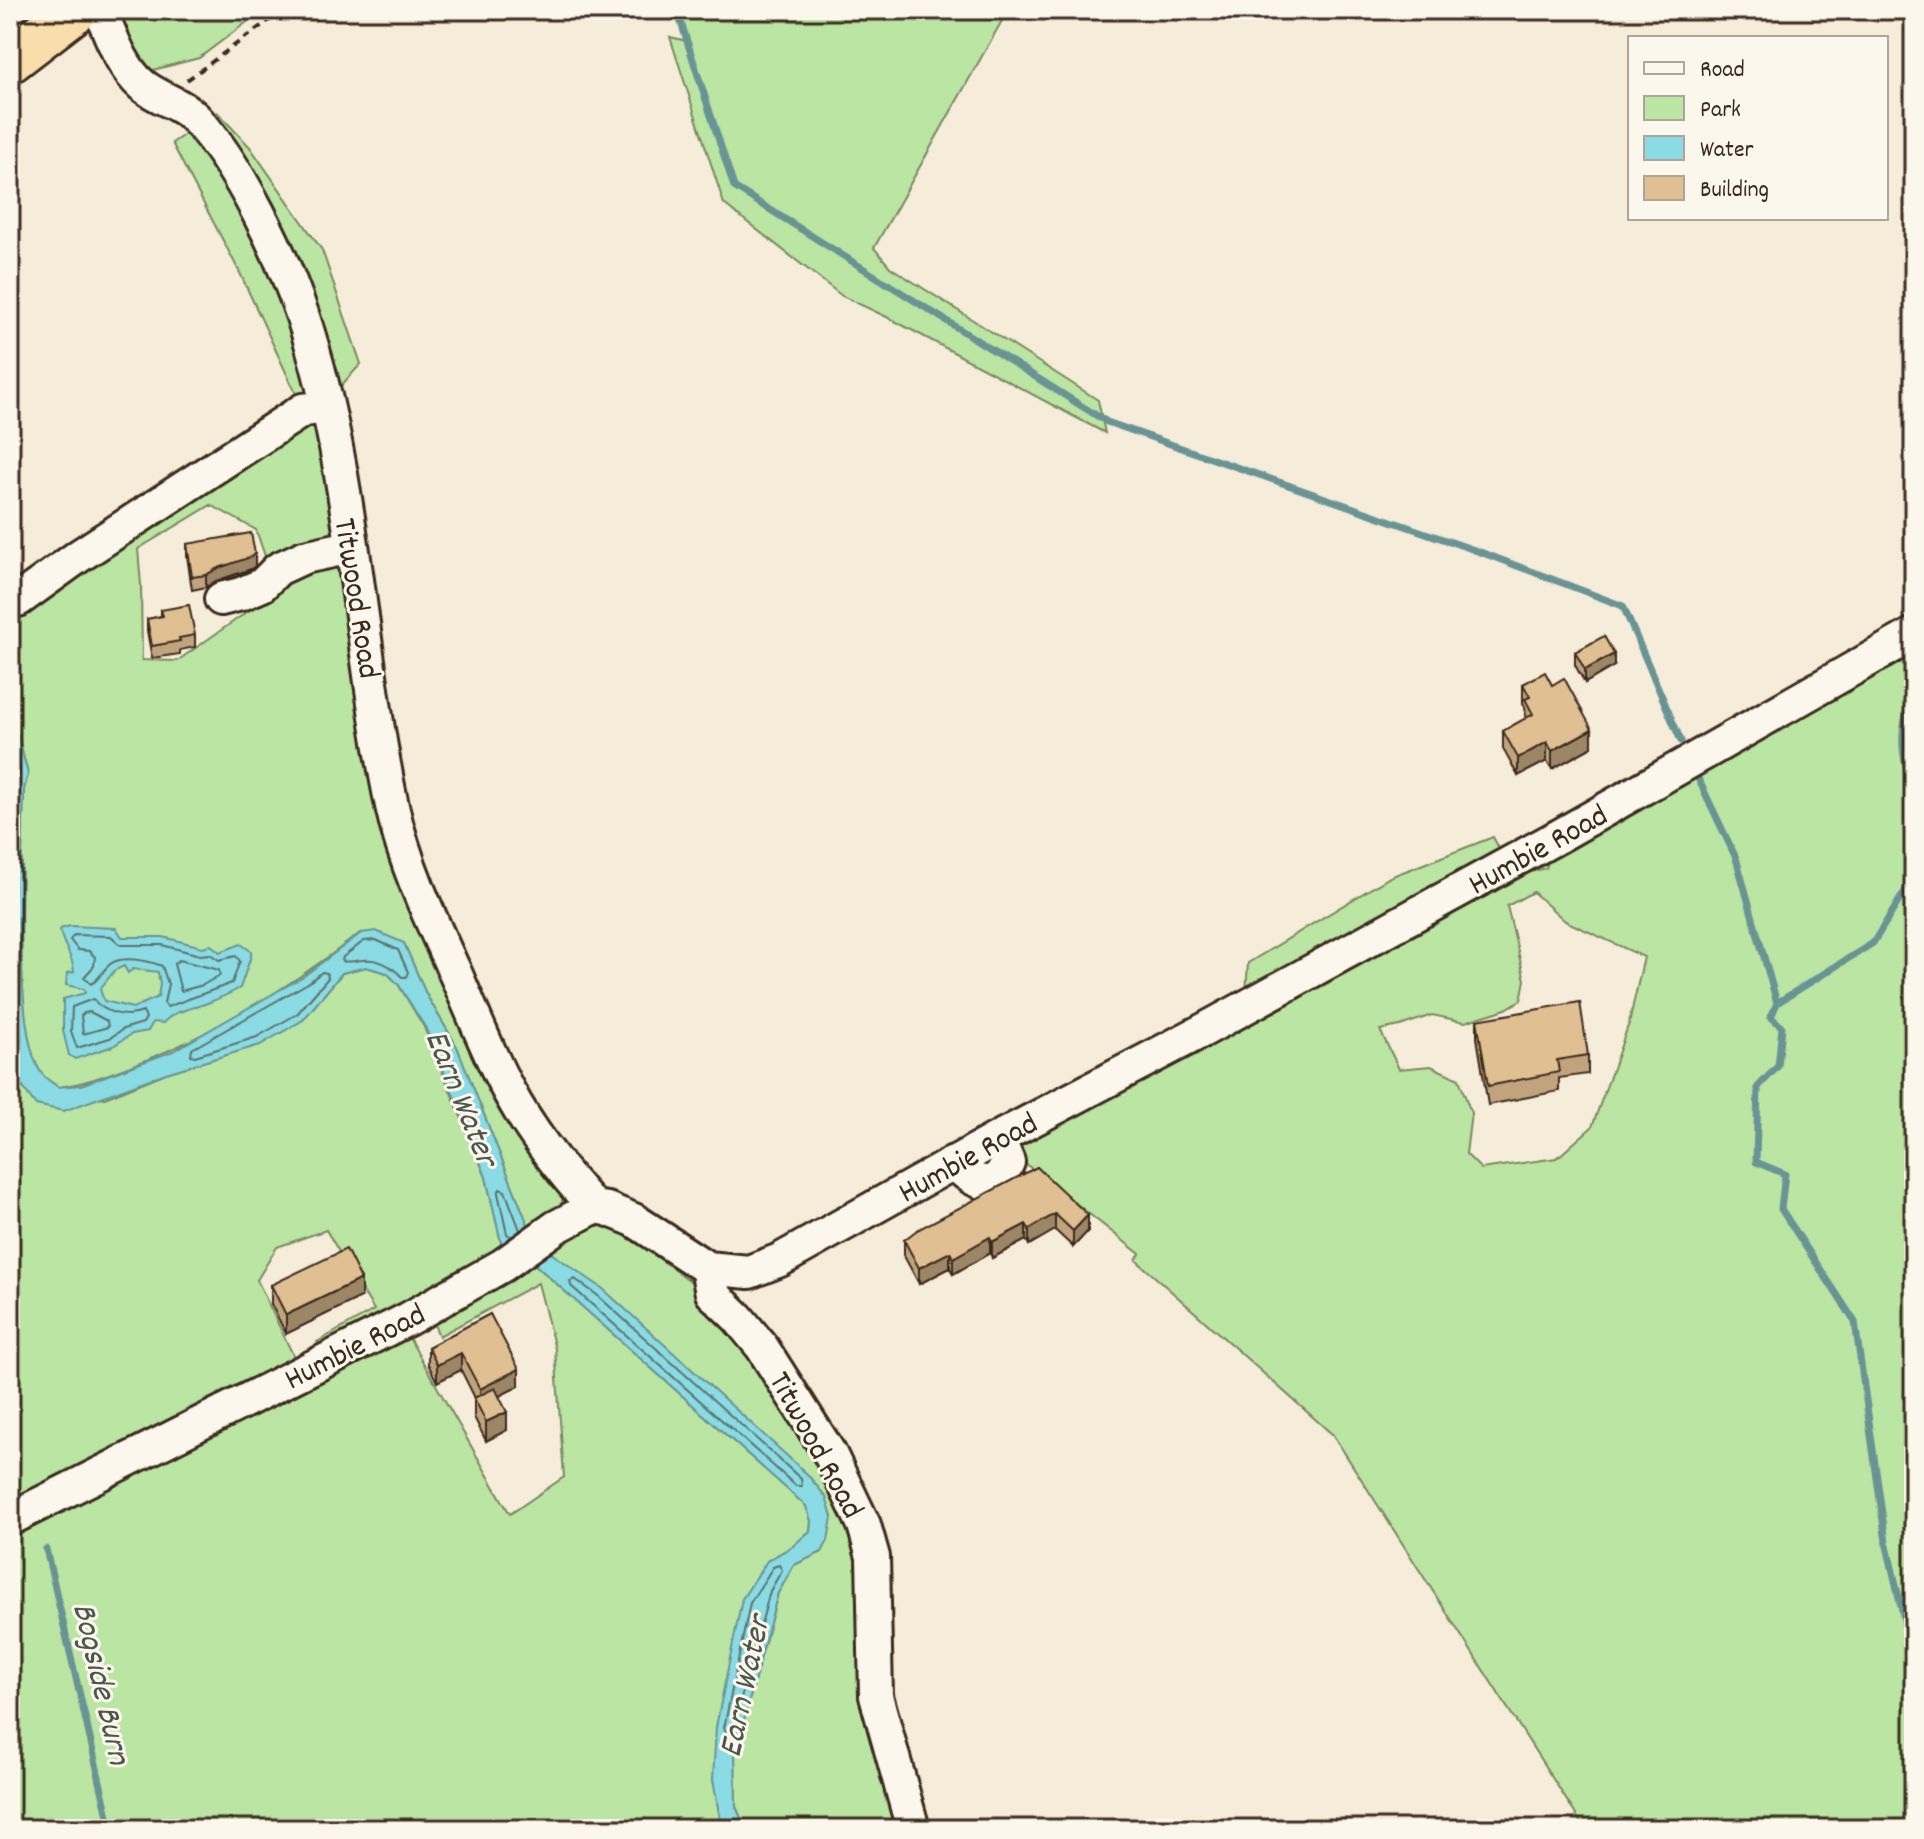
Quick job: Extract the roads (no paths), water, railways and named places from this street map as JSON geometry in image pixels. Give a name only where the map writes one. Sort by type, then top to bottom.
[{"type":"highway","points":[[10,60],[75,10]]},
{"type":"street","name":"Titwood Road","points":[[100,10],[128,68],[143,86],[167,98],[198,120],[225,157],[263,227],[301,313],[327,407],[387,781],[401,841],[507,1089],[536,1136],[594,1207]]},
{"type":"street","points":[[18,600],[79,556],[303,410],[327,407]]},
{"type":"street","points":[[221,599],[262,585],[278,569],[304,557],[351,547]]},
{"type":"street","name":"Humbie Road","points":[[10,1519],[408,1319],[503,1265],[556,1227],[594,1207],[634,1220],[707,1268],[749,1272],[780,1260],[998,1138],[1518,859],[1914,634]]},
{"type":"street","name":"Titwood Road","points":[[707,1268],[712,1293],[762,1347],[830,1454],[864,1525],[873,1557],[876,1696],[913,1829]]},
{"type":"water","name":"Earn Water","points":[[10,706],[28,774],[24,789],[21,939],[26,1023],[33,1055],[45,1077],[58,1087],[81,1085],[173,1051],[304,976],[361,933],[376,931],[404,943],[426,994],[457,1047],[532,1235],[503,1251],[486,1177],[425,1027],[398,984],[387,973],[366,967],[342,973],[303,1020],[260,1045],[166,1073],[64,1111],[36,1105],[19,1082],[12,1041]]},
{"type":"water","points":[[70,926],[116,928],[122,937],[163,937],[202,947],[211,945],[220,952],[241,944],[251,951],[251,956],[240,988],[179,1012],[163,1023],[153,1022],[148,1031],[132,1034],[113,1046],[75,1059],[69,1055],[63,1031],[63,999],[85,993],[84,989],[66,985],[67,973],[74,972],[60,929]],"holes":[[[124,966],[128,973],[133,969],[158,972],[158,997],[133,1008],[104,1001],[100,989],[115,970]]]},
{"type":"water","name":"Earn Water","points":[[545,1249],[602,1288],[807,1474],[826,1497],[832,1517],[828,1541],[822,1552],[794,1565],[778,1593],[735,1753],[736,1807],[746,1829],[722,1829],[713,1779],[716,1727],[742,1599],[767,1561],[793,1546],[810,1531],[811,1521],[806,1506],[531,1261]]},
{"type":"waterway","points":[[677,10],[734,187],[1107,422],[1483,553],[1623,606],[1681,741]]},
{"type":"waterway","points":[[1914,702],[1904,724],[1903,736],[1914,796]]},
{"type":"waterway","points":[[1696,774],[1736,858],[1777,1003]]},
{"type":"waterway","points":[[1914,868],[1907,888],[1873,943],[1777,1003],[1771,1017],[1782,1027],[1778,1066],[1758,1087],[1756,1162],[1785,1174],[1781,1209],[1855,1322],[1886,1542],[1914,1662]]},
{"type":"waterway","name":"Bogside Burn","points":[[46,1549],[111,1829]]}]
